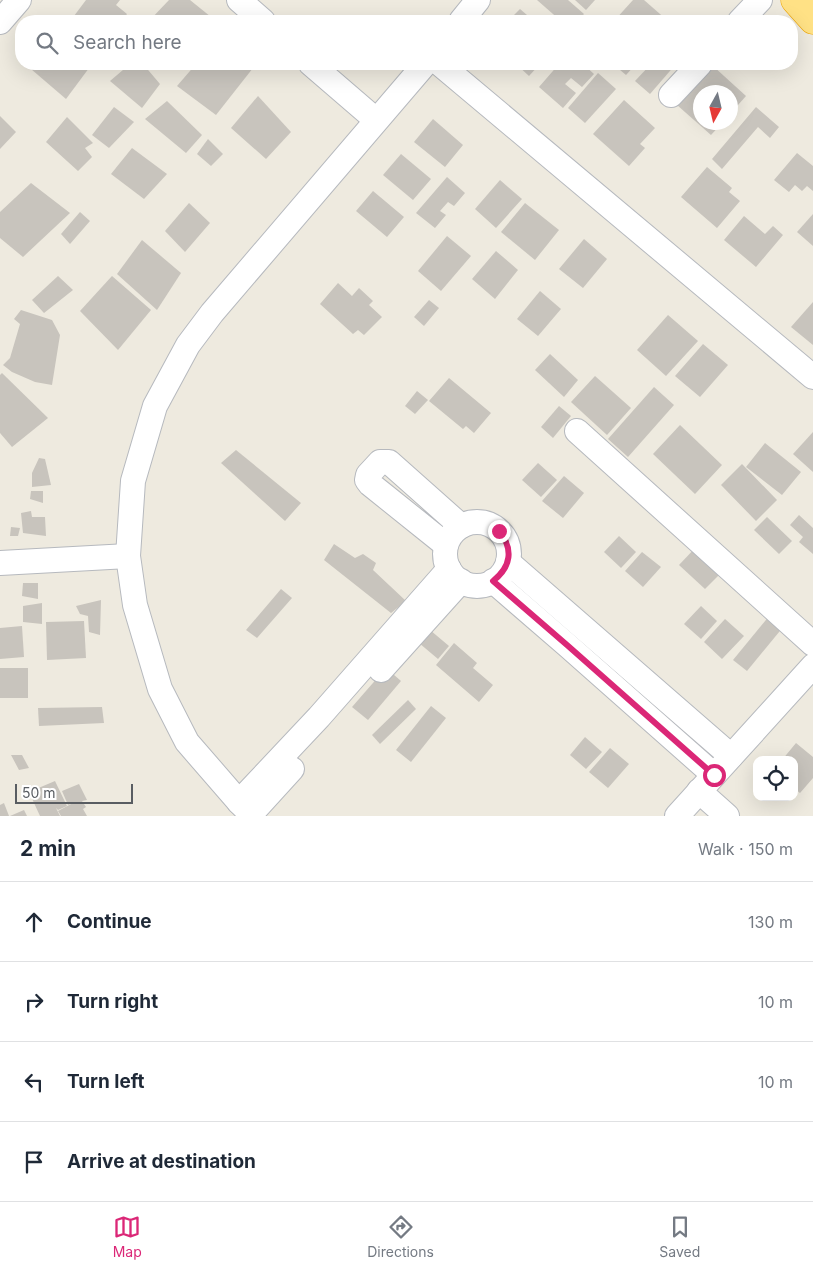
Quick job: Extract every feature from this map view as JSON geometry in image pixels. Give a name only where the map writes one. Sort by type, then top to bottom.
[{"type":"highway","points":[[795,0],[813,20]]},
{"type":"street","points":[[0,22],[19,0]]},
{"type":"street","points":[[239,0],[256,15]]},
{"type":"street","points":[[466,15],[478,0]]},
{"type":"street","points":[[746,15],[760,0]]},
{"type":"street","points":[[318,70],[376,120]]},
{"type":"street","points":[[420,70],[212,313],[188,345],[155,406],[133,481],[128,556],[135,605],[160,688],[187,742],[248,811],[455,575]]},
{"type":"street","points":[[447,70],[813,377]]},
{"type":"street","points":[[671,95],[694,70]]},
{"type":"street","points":[[577,431],[813,644]]},
{"type":"street","points":[[446,545],[370,484],[367,480],[368,475],[380,462],[389,462],[461,526]]},
{"type":"street","points":[[468,523],[485,523],[493,526],[505,538],[509,554],[508,562],[500,576],[493,581],[477,586],[468,584],[455,575],[446,562],[444,553],[446,545],[454,531],[461,526],[468,523]]},
{"type":"street","points":[[0,563],[128,556]]},
{"type":"street","points":[[508,562],[731,756]]},
{"type":"street","points":[[493,581],[567,645],[707,783],[727,816]]},
{"type":"street","points":[[567,645],[582,627]]},
{"type":"street","points":[[677,816],[813,666]]},
{"type":"building","points":[[86,0],[120,0],[116,5],[127,14],[126,15],[75,15]]},
{"type":"building","points":[[169,0],[190,0],[209,15],[155,15]]},
{"type":"building","points":[[537,0],[568,0],[584,14],[583,15],[554,15]]},
{"type":"building","points":[[575,0],[595,0],[586,10]]},
{"type":"building","points":[[633,0],[644,0],[661,15],[619,15]]},
{"type":"building","points":[[520,9],[527,15],[514,15]]},
{"type":"building","points":[[32,70],[88,70],[66,99]]},
{"type":"building","points":[[123,70],[148,70],[160,84],[142,108],[110,81]]},
{"type":"building","points":[[191,70],[251,70],[216,115],[177,86]]},
{"type":"building","points":[[522,70],[534,70],[529,76]]},
{"type":"building","points":[[554,70],[590,70],[594,74],[582,87],[571,78],[565,84],[576,93],[563,108],[539,87]]},
{"type":"building","points":[[620,70],[631,70],[626,75]]},
{"type":"building","points":[[645,70],[671,70],[650,94],[635,81]]},
{"type":"building","points":[[709,70],[717,70],[734,85],[695,85]]},
{"type":"building","points":[[598,73],[616,89],[585,123],[568,108]]},
{"type":"building","points":[[693,88],[693,119],[677,105]]},
{"type":"building","points":[[738,89],[746,96],[738,105]]},
{"type":"building","points":[[258,96],[291,132],[266,159],[231,128]]},
{"type":"building","points":[[624,100],[655,128],[640,144],[645,148],[629,166],[593,134]]},
{"type":"building","points":[[167,101],[202,135],[186,153],[145,119]]},
{"type":"building","points":[[114,107],[134,122],[109,148],[92,135]]},
{"type":"building","points":[[756,107],[779,127],[770,138],[758,127],[722,169],[712,159]]},
{"type":"building","points":[[0,116],[16,132],[0,149]]},
{"type":"building","points":[[67,117],[93,143],[85,148],[92,157],[78,171],[46,142]]},
{"type":"building","points":[[433,119],[463,145],[445,167],[414,142]]},
{"type":"building","points":[[705,130],[716,130],[711,135]]},
{"type":"building","points":[[208,139],[223,154],[211,166],[197,154]]},
{"type":"building","points":[[132,148],[167,174],[144,199],[111,174]]},
{"type":"building","points":[[797,153],[813,166],[813,191],[807,186],[802,191],[795,185],[789,192],[774,180]]},
{"type":"building","points":[[401,154],[431,179],[413,200],[383,175]]},
{"type":"building","points":[[707,167],[732,188],[729,192],[740,201],[717,228],[681,197]]},
{"type":"building","points":[[447,177],[465,193],[454,206],[448,202],[440,211],[446,215],[435,228],[416,213]]},
{"type":"building","points":[[500,180],[522,199],[496,228],[475,209]]},
{"type":"building","points":[[31,183],[70,213],[23,257],[0,238],[0,212]]},
{"type":"building","points":[[373,191],[404,217],[387,237],[356,211]]},
{"type":"building","points":[[189,203],[210,223],[185,252],[165,231]]},
{"type":"building","points":[[525,203],[559,230],[535,260],[501,232]]},
{"type":"building","points":[[80,212],[90,221],[70,244],[61,234]]},
{"type":"building","points":[[813,214],[813,246],[797,232]]},
{"type":"building","points":[[744,216],[765,234],[773,226],[783,235],[756,267],[724,240]]},
{"type":"building","points":[[447,236],[471,256],[441,291],[418,271]]},
{"type":"building","points":[[584,239],[607,259],[583,288],[559,269]]},
{"type":"building","points":[[142,240],[181,273],[157,310],[117,274]]},
{"type":"building","points":[[496,251],[518,270],[495,299],[472,279]]},
{"type":"building","points":[[58,276],[73,290],[44,313],[32,300]]},
{"type":"building","points":[[112,276],[151,310],[118,350],[80,311]]},
{"type":"building","points":[[338,283],[352,296],[359,288],[373,301],[369,305],[382,317],[364,335],[358,330],[353,334],[320,304]]},
{"type":"building","points":[[540,291],[561,309],[538,336],[517,319]]},
{"type":"building","points":[[429,300],[439,308],[424,326],[414,317]]},
{"type":"building","points":[[813,302],[813,345],[791,327]]},
{"type":"building","points":[[21,310],[52,320],[60,335],[52,385],[35,382],[12,372],[3,365],[10,358],[20,324],[14,319]]},
{"type":"building","points":[[668,315],[698,341],[666,376],[637,350]]},
{"type":"building","points":[[703,344],[728,365],[700,397],[675,376]]},
{"type":"building","points":[[550,354],[578,380],[564,397],[535,370]]},
{"type":"building","points":[[2,373],[48,418],[12,447],[0,433],[0,375]]},
{"type":"building","points":[[595,376],[631,408],[607,435],[571,402]]},
{"type":"building","points":[[449,378],[491,413],[474,433],[466,426],[463,429],[429,401]]},
{"type":"building","points":[[654,387],[674,405],[628,457],[608,439]]},
{"type":"building","points":[[417,391],[428,400],[415,414],[405,406]]},
{"type":"building","points":[[559,406],[571,416],[553,438],[541,427]]},
{"type":"building","points":[[680,425],[722,465],[695,494],[653,454]]},
{"type":"building","points":[[813,432],[813,472],[793,454]]},
{"type":"building","points":[[765,443],[801,472],[782,495],[746,467]]},
{"type":"building","points":[[236,450],[301,503],[285,521],[221,463]]},
{"type":"building","points":[[39,458],[45,459],[51,485],[32,487],[32,473]]},
{"type":"building","points":[[538,463],[557,480],[541,497],[522,480]]},
{"type":"building","points":[[742,464],[777,500],[756,521],[721,485]]},
{"type":"building","points":[[564,476],[584,493],[563,518],[542,501]]},
{"type":"building","points":[[31,491],[43,491],[43,503],[30,499]]},
{"type":"building","points":[[31,511],[32,517],[45,517],[46,536],[23,533],[21,513]]},
{"type":"building","points":[[799,515],[813,528],[813,554],[799,542],[803,537],[790,525]]},
{"type":"building","points":[[767,517],[792,541],[779,554],[754,530]]},
{"type":"building","points":[[11,527],[20,528],[18,536],[10,536]]},
{"type":"building","points":[[619,536],[636,552],[621,568],[604,552]]},
{"type":"building","points":[[334,544],[355,558],[363,554],[376,563],[373,570],[406,601],[391,613],[324,560]]},
{"type":"building","points":[[698,545],[724,570],[705,589],[679,565]]},
{"type":"building","points":[[642,552],[661,567],[643,587],[625,571]]},
{"type":"building","points":[[23,583],[38,583],[38,599],[22,596]]},
{"type":"building","points":[[281,589],[292,598],[257,638],[246,630]]},
{"type":"building","points":[[101,600],[100,635],[89,632],[88,616],[80,614],[76,606]]},
{"type":"building","points":[[42,603],[42,624],[23,622],[23,606]]},
{"type":"building","points":[[701,606],[717,621],[701,639],[684,624]]},
{"type":"building","points":[[770,615],[784,626],[747,671],[733,660]]},
{"type":"building","points":[[725,619],[744,636],[722,659],[704,642]]},
{"type":"building","points":[[84,621],[86,658],[47,660],[46,622]]},
{"type":"building","points":[[22,626],[24,657],[0,659],[0,628]]},
{"type":"building","points":[[430,630],[449,646],[438,659],[419,643]]},
{"type":"building","points":[[454,643],[477,663],[473,668],[493,685],[479,702],[436,665]]},
{"type":"building","points":[[0,668],[28,668],[28,698],[0,698]]},
{"type":"building","points":[[386,668],[401,681],[368,720],[352,707]]},
{"type":"building","points":[[408,700],[416,709],[380,744],[372,735]]},
{"type":"building","points":[[431,706],[446,718],[411,762],[396,750]]},
{"type":"building","points":[[102,707],[104,723],[39,726],[38,708]]},
{"type":"building","points":[[585,737],[602,752],[586,769],[570,755]]},
{"type":"building","points":[[796,743],[813,757],[813,778],[800,793],[798,791],[798,756],[785,756]]},
{"type":"building","points":[[610,748],[629,764],[608,788],[589,772]]},
{"type":"building","points":[[11,755],[22,755],[29,768],[19,770]]},
{"type":"building","points":[[55,781],[67,806],[58,810],[56,808],[60,816],[40,816],[29,792]]},
{"type":"building","points":[[79,784],[87,800],[82,801],[86,807],[83,809],[87,816],[61,816],[58,811],[73,803],[68,805],[62,791]]},
{"type":"building","points":[[4,803],[9,816],[0,816],[0,805]]},
{"type":"building","points":[[24,810],[27,816],[10,816]]},
{"type":"route","points":[[499,531],[505,538],[509,554],[505,569],[493,581],[714,775]]}]
